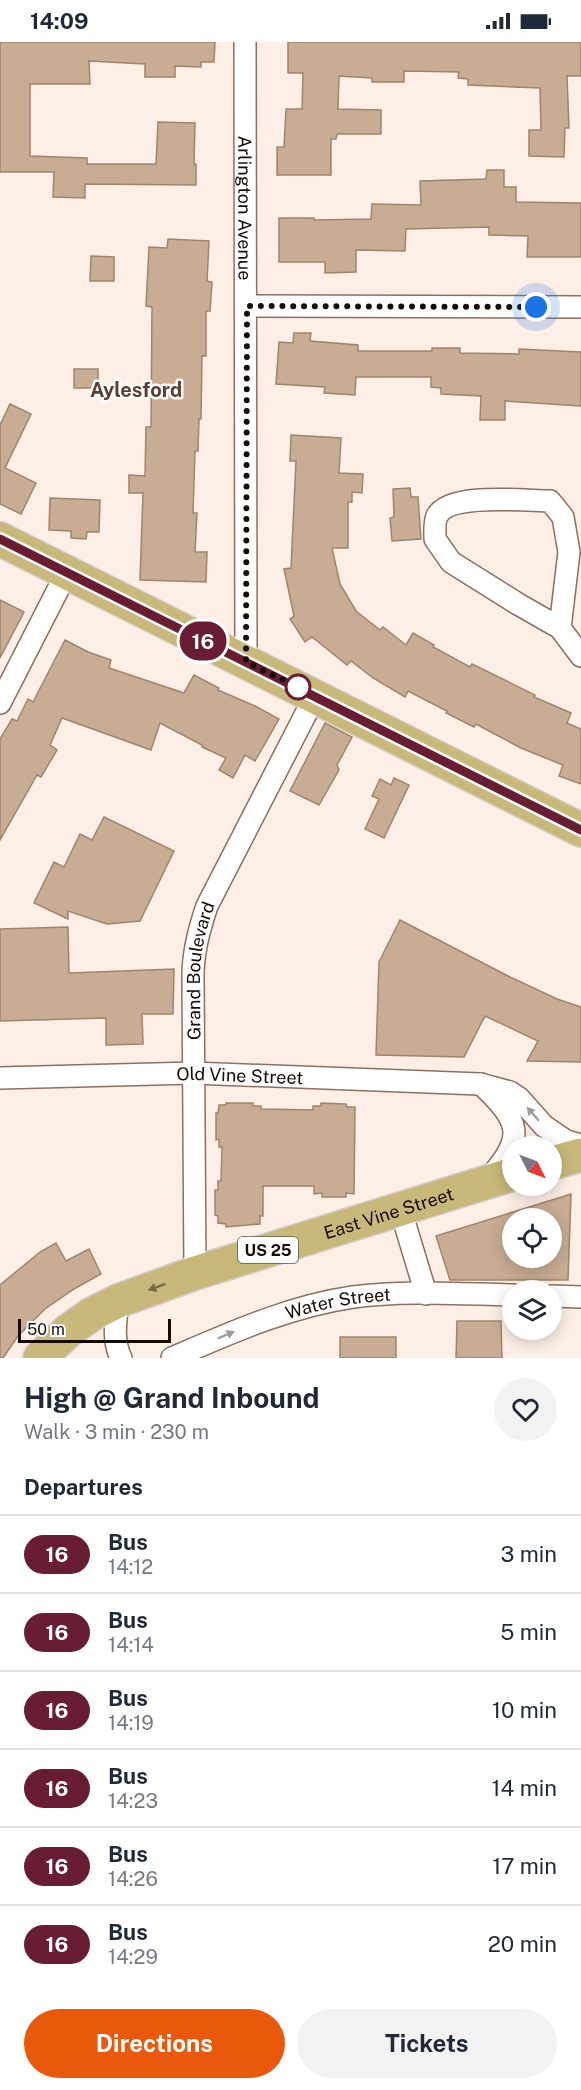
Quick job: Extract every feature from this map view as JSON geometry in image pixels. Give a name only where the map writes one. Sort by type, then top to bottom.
[{"type":"main road","points":[[0,539],[581,830]]},
{"type":"main road","points":[[562,1160],[581,1155]]},
{"type":"main road","name":"East Vine Street","points":[[40,1358],[68,1331],[92,1314],[118,1301],[195,1273],[500,1178]]},
{"type":"street","name":"Arlington Avenue","points":[[245,42],[246,662]]},
{"type":"street","points":[[247,306],[581,307]]},
{"type":"street","points":[[560,628],[569,552],[563,517],[550,501],[470,500],[446,506],[436,517],[435,539],[451,562],[560,628],[581,656]]},
{"type":"street","points":[[0,703],[68,572]]},
{"type":"street","name":"Grand Boulevard","points":[[195,1273],[193,959],[197,937],[207,906],[315,696]]},
{"type":"street","name":"Old Vine Street","points":[[0,1078],[193,1073],[480,1084],[510,1092],[519,1098],[544,1126],[566,1142],[581,1145]]},
{"type":"street","points":[[480,1084],[508,1111],[513,1122],[513,1143],[503,1163],[500,1178]]},
{"type":"street","points":[[400,1208],[426,1294]]},
{"type":"street","name":"Water Street","points":[[172,1358],[231,1332],[321,1303],[354,1297],[426,1294],[502,1295]]},
{"type":"street","points":[[562,1296],[581,1297]]},
{"type":"street","points":[[118,1301],[115,1336],[116,1349],[120,1358]]},
{"type":"building","points":[[0,42],[215,42],[214,62],[201,62],[201,67],[175,66],[175,77],[145,77],[145,64],[89,61],[90,84],[30,84],[30,156],[87,158],[87,164],[156,164],[158,122],[195,123],[196,185],[85,184],[85,198],[53,197],[54,172],[0,172]]},
{"type":"building","points":[[288,42],[581,42],[581,76],[567,76],[569,128],[565,128],[564,157],[529,156],[529,130],[541,130],[540,88],[468,85],[468,79],[458,78],[459,72],[404,71],[404,82],[372,82],[372,78],[339,76],[338,109],[381,110],[381,134],[337,134],[336,139],[331,139],[331,175],[277,175],[277,147],[284,147],[286,109],[302,109],[303,73],[288,73]]},
{"type":"building","points":[[487,170],[504,170],[504,187],[516,187],[516,202],[581,203],[581,257],[527,257],[528,236],[489,235],[489,227],[406,229],[405,251],[356,250],[356,272],[325,273],[325,262],[279,262],[279,218],[371,219],[372,204],[421,205],[420,181],[486,179]]},
{"type":"building","points":[[168,239],[209,241],[207,281],[212,282],[210,311],[206,311],[206,356],[202,356],[201,419],[199,419],[198,451],[195,451],[193,513],[197,513],[195,552],[207,552],[206,582],[140,580],[143,493],[129,493],[129,475],[145,476],[146,427],[151,427],[152,307],[146,306],[149,247],[167,248]]},
{"type":"building","points":[[91,256],[114,257],[114,281],[90,281]]},
{"type":"building","points":[[294,333],[311,333],[310,341],[358,345],[358,351],[432,351],[432,348],[460,348],[460,353],[519,354],[519,349],[581,352],[581,406],[505,401],[505,420],[480,420],[481,396],[441,394],[441,388],[431,387],[431,377],[356,377],[355,395],[324,393],[325,387],[276,384],[279,342],[293,343]]},
{"type":"building","points":[[74,369],[98,369],[98,388],[74,388]]},
{"type":"building","points":[[10,404],[31,414],[5,468],[36,483],[21,514],[0,504],[0,425]]},
{"type":"building","points":[[291,435],[341,438],[339,473],[363,474],[362,493],[352,492],[352,502],[348,502],[348,548],[332,548],[340,584],[356,611],[380,630],[383,627],[406,645],[413,633],[470,667],[472,664],[535,695],[534,697],[571,713],[567,723],[581,729],[581,784],[559,776],[563,765],[521,748],[476,724],[474,727],[408,691],[405,697],[373,678],[351,661],[347,665],[312,637],[305,642],[290,619],[294,616],[284,569],[291,568],[296,461],[290,461]]},
{"type":"building","points":[[410,488],[411,497],[418,497],[421,539],[392,541],[390,518],[394,517],[393,489]]},
{"type":"building","points":[[50,498],[100,500],[99,532],[87,532],[86,539],[71,538],[71,531],[49,530]]},
{"type":"building","points":[[0,600],[24,612],[0,658]]},
{"type":"building","points":[[65,640],[88,652],[111,660],[109,668],[184,693],[194,675],[219,688],[218,690],[279,719],[255,761],[245,755],[233,778],[219,770],[226,758],[160,723],[151,750],[62,718],[50,745],[57,750],[41,777],[37,775],[0,840],[0,739],[12,719],[17,721],[28,699],[33,702]]},
{"type":"building","points":[[325,723],[352,737],[337,765],[339,770],[319,805],[290,791]]},
{"type":"building","points":[[394,778],[409,785],[384,838],[365,829],[379,799],[372,796],[380,779],[391,785]]},
{"type":"building","points":[[104,817],[174,851],[140,921],[107,924],[68,911],[68,919],[34,903],[54,862],[64,867],[80,834],[92,840]]},
{"type":"building","points":[[400,920],[508,976],[557,999],[581,1007],[581,1062],[527,1061],[538,1041],[485,1016],[464,1057],[376,1055],[379,962]]},
{"type":"building","points":[[68,927],[69,973],[174,969],[173,1014],[142,1014],[143,1044],[106,1045],[106,1018],[0,1021],[0,929]]},
{"type":"building","points":[[226,1103],[253,1103],[253,1106],[261,1106],[261,1109],[313,1110],[313,1106],[321,1106],[321,1103],[346,1104],[347,1107],[355,1107],[354,1194],[346,1193],[346,1197],[322,1197],[322,1193],[314,1194],[314,1186],[263,1186],[263,1216],[260,1216],[260,1224],[226,1227],[226,1224],[218,1223],[218,1216],[215,1215],[215,1190],[218,1190],[218,1181],[221,1181],[222,1147],[219,1147],[219,1139],[216,1140],[216,1113],[218,1113],[219,1105],[226,1105]]},
{"type":"building","points":[[571,1194],[568,1280],[450,1280],[436,1236],[502,1215],[502,1268],[562,1268],[562,1208],[526,1208]]},
{"type":"building","points":[[56,1243],[66,1261],[89,1249],[101,1274],[45,1309],[18,1336],[3,1358],[0,1358],[0,1285],[40,1252]]},
{"type":"building","points":[[457,1321],[501,1321],[502,1358],[456,1358]]},
{"type":"building","points":[[340,1337],[396,1337],[396,1358],[340,1358]]},
{"type":"bus line","name":"16","points":[[0,539],[581,830]]},
{"type":"district","name":"Aylesford","points":[[136,390]]},
{"type":"route","points":[[298,687],[300,688],[246,662],[247,306],[536,307]]}]
